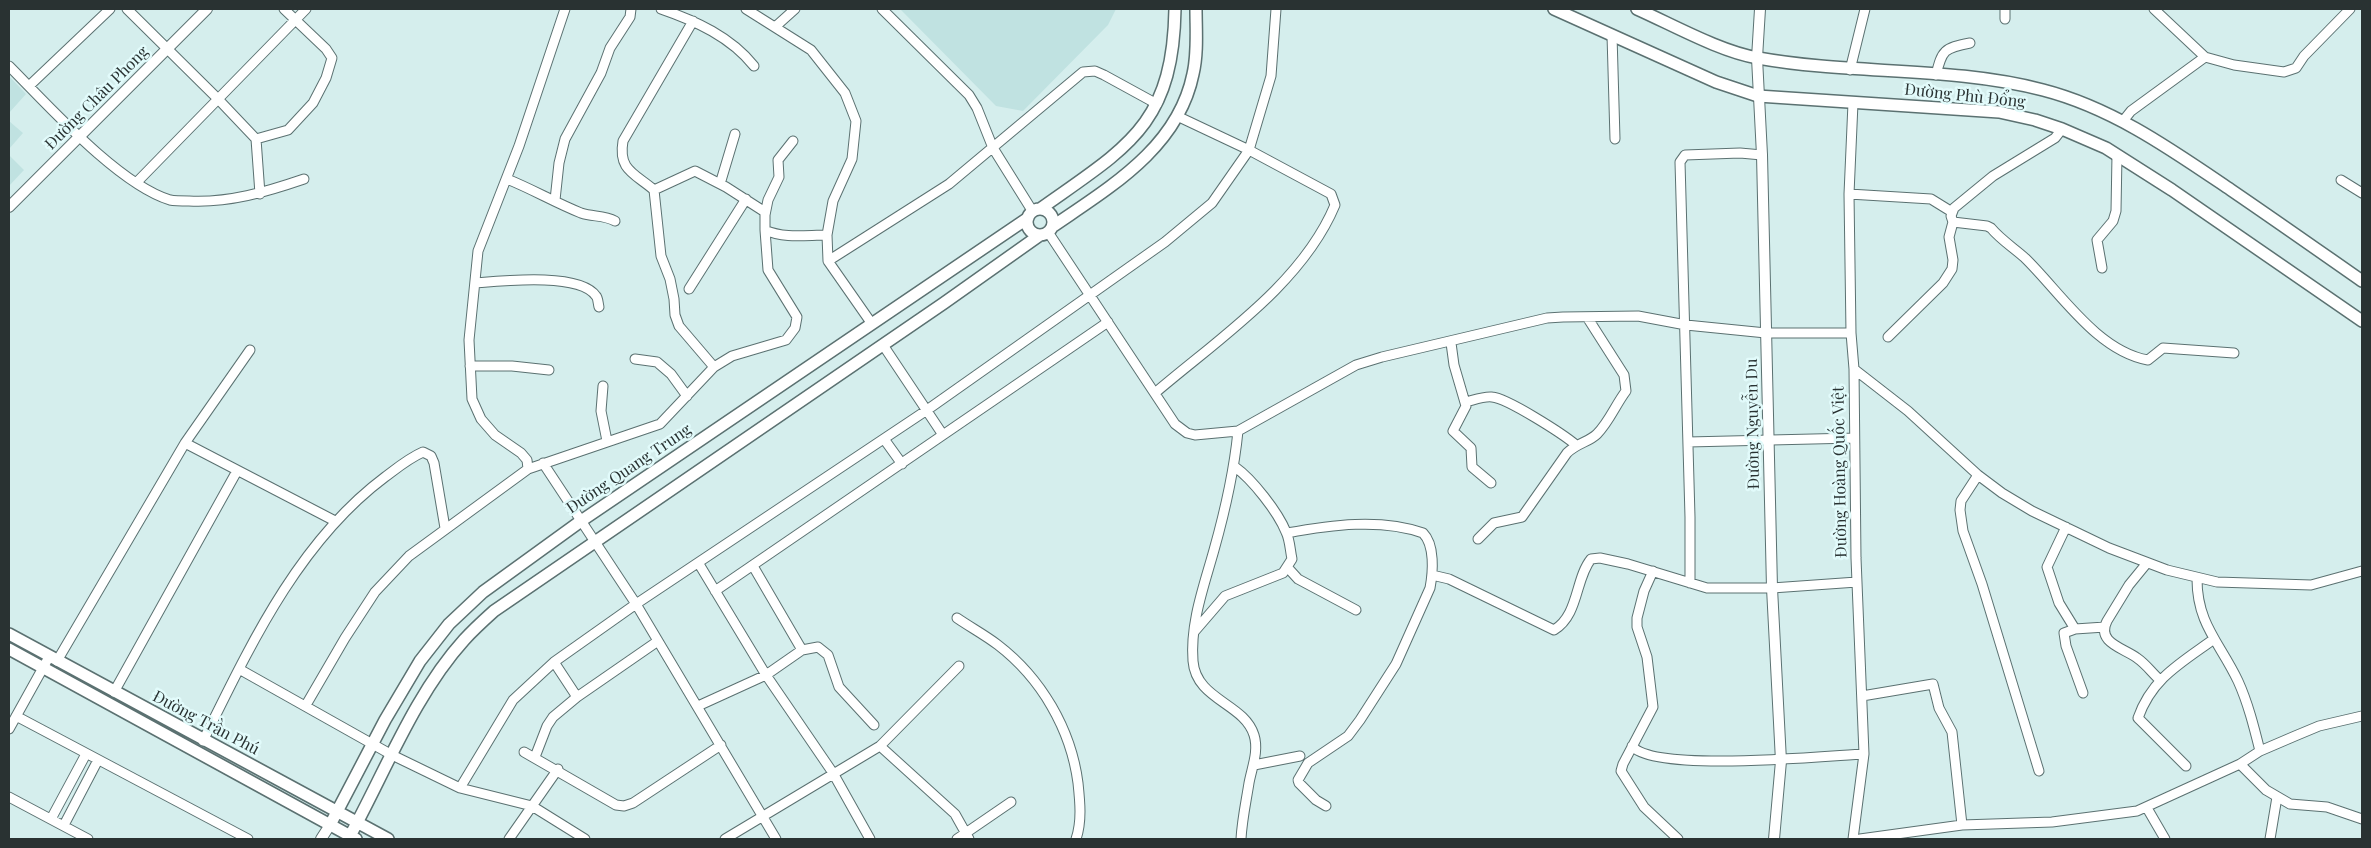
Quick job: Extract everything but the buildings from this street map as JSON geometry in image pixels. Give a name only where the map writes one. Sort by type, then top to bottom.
[{"type":"main road","name":"Đường Quang Trung","points":[[330,825],[372,744],[420,661],[449,624],[500,578],[1034,213],[1109,161],[1130,143],[1143,128],[1157,104],[1170,69],[1175,9]]},
{"type":"main road","points":[[351,838],[357,822],[429,688],[464,640],[511,598],[884,345],[1124,178],[1145,159],[1161,141],[1177,116],[1193,74],[1196,9]]},
{"type":"main road","name":"Đường Phù Đổng","points":[[1554,9],[1716,82],[1758,96],[1999,112],[2062,129],[2088,139],[2118,155],[2361,317]]},
{"type":"main road","name":"Đường Phù Đổng","points":[[1637,9],[1726,48],[1757,58],[1850,70],[1936,75],[2006,82],[2079,101],[2123,121],[2190,162],[2362,281]]},
{"type":"main road","points":[[1034,213],[1051,215],[1047,231],[1030,230],[1034,213]]},
{"type":"main road","name":"Đường Trần Phú","points":[[9,634],[388,839]]},
{"type":"main road","name":"Đường Trần Phú","points":[[9,649],[351,838]]},
{"type":"street","points":[[29,86],[110,9]]},
{"type":"street","points":[[127,9],[218,98],[256,139],[260,194]]},
{"type":"street","name":"Đường Châu Phong","points":[[9,207],[206,9]]},
{"type":"street","points":[[256,139],[288,130],[313,103],[326,78],[332,58],[326,49],[284,9]]},
{"type":"street","points":[[137,182],[306,9]]},
{"type":"street","points":[[528,469],[527,460],[521,453],[495,435],[481,419],[472,399],[469,340],[478,251],[507,179],[565,9]]},
{"type":"street","points":[[555,200],[559,163],[566,139],[602,73],[610,48],[630,18],[631,9]]},
{"type":"street","points":[[662,9],[693,21],[738,50],[754,66]]},
{"type":"street","points":[[746,9],[811,50],[846,93],[856,121],[852,159],[833,201],[827,235],[828,261],[872,324]]},
{"type":"street","points":[[775,27],[795,9]]},
{"type":"street","points":[[882,9],[969,96],[977,108],[993,148],[1034,213]]},
{"type":"street","points":[[460,788],[513,700],[554,662],[636,604],[699,564],[926,410],[1165,242],[1212,202],[1249,150],[1270,76],[1276,9]]},
{"type":"street","name":"Đường Nguyễn Du","points":[[1760,9],[1757,58],[1758,96],[1762,155],[1772,588],[1780,760],[1774,839]]},
{"type":"street","points":[[1850,70],[1865,9]]},
{"type":"street","points":[[2005,9],[2005,19]]},
{"type":"street","points":[[2154,9],[2205,57],[2214,61],[2284,72],[2291,70],[2350,9]]},
{"type":"street","points":[[693,21],[623,141],[621,153],[624,165],[654,190],[661,256],[670,279],[675,315],[679,326],[714,367]]},
{"type":"street","points":[[1612,35],[1615,139]]},
{"type":"street","points":[[1936,75],[1942,53],[1970,43]]},
{"type":"street","points":[[2123,121],[2131,111],[2205,57]]},
{"type":"street","points":[[9,66],[109,163],[137,182],[171,200],[198,202],[234,200],[260,194],[304,179]]},
{"type":"street","points":[[828,261],[949,184],[1083,72],[1095,71],[1104,74],[1157,104]]},
{"type":"street","name":"Đường Hoàng Quốc Việt","points":[[1852,839],[1864,754],[1857,582],[1854,368],[1851,333],[1850,194],[1853,103]]},
{"type":"street","points":[[1155,393],[1252,311],[1302,262],[1335,205],[1331,194],[1249,150],[1177,116]]},
{"type":"street","points":[[1888,337],[1943,282],[1952,269],[1953,260],[1948,237],[1953,222],[1952,212],[1964,198],[1992,176],[2055,138],[2062,129]]},
{"type":"street","points":[[720,184],[734,134]]},
{"type":"street","points":[[306,705],[345,638],[375,592],[409,556],[445,528],[528,469],[660,424],[714,367],[732,356],[786,340],[795,328],[797,317],[768,270],[766,212],[768,200],[779,177],[778,160],[793,141]]},
{"type":"street","points":[[1690,583],[1686,326],[1680,162],[1685,155],[1740,153],[1762,155]]},
{"type":"street","points":[[2102,268],[2097,240],[2113,221],[2116,211],[2118,155]]},
{"type":"street","points":[[654,190],[695,171],[766,212]]},
{"type":"street","points":[[507,179],[584,214],[604,215],[615,221]]},
{"type":"street","points":[[2341,180],[2362,193]]},
{"type":"street","points":[[1850,194],[1931,199],[1952,212]]},
{"type":"street","points":[[689,289],[746,200]]},
{"type":"street","points":[[1953,222],[1990,228],[2024,258],[2083,321],[2112,344],[2139,358],[2148,360],[2162,348],[2234,353]]},
{"type":"street","points":[[766,230],[777,235],[787,236],[827,235]]},
{"type":"street","points":[[1047,231],[1175,424],[1187,433],[1203,435],[1238,431],[1356,365],[1382,357],[1547,318],[1638,316],[1686,326],[1766,333],[1851,333]]},
{"type":"street","points":[[474,283],[554,279],[591,291],[596,296],[599,307]]},
{"type":"street","points":[[1478,539],[1494,523],[1522,517],[1568,453],[1576,445],[1587,441],[1597,434],[1626,391],[1624,375],[1587,317]]},
{"type":"street","points":[[715,591],[1108,322]]},
{"type":"street","points":[[1451,342],[1454,365],[1466,402],[1466,409],[1453,431],[1471,448],[1472,467],[1491,483]]},
{"type":"street","points":[[884,345],[943,435]]},
{"type":"street","points":[[9,729],[42,668],[53,659],[186,444],[250,350]]},
{"type":"street","points":[[636,359],[656,362],[671,374],[687,396]]},
{"type":"street","points":[[470,366],[512,366],[549,370]]},
{"type":"street","points":[[1854,368],[1908,411],[1978,475],[2002,493],[2032,511],[2147,563],[2197,579],[2239,584],[2311,585],[2362,571]]},
{"type":"street","points":[[603,386],[601,411],[607,441]]},
{"type":"street","points":[[1466,402],[1488,397],[1502,399],[1576,445]]},
{"type":"street","points":[[1238,431],[1235,467],[1194,621],[1193,663],[1198,678],[1216,699],[1246,721],[1254,734],[1256,750],[1242,821],[1241,839]]},
{"type":"street","points":[[1688,442],[1768,442],[1854,438]]},
{"type":"street","points":[[884,439],[902,464]]},
{"type":"street","points":[[186,444],[335,521]]},
{"type":"street","points":[[203,740],[276,602],[335,521],[372,487],[423,452],[431,456],[434,463],[445,528]]},
{"type":"street","points":[[543,463],[636,604],[776,839]]},
{"type":"street","points":[[1194,632],[1225,596],[1283,573],[1288,568],[1292,559],[1287,533],[1257,487],[1235,467]]},
{"type":"street","points":[[114,692],[237,471]]},
{"type":"street","points":[[1978,475],[1961,501],[1960,510],[1963,531],[1982,584],[2039,771]]},
{"type":"street","points":[[1287,533],[1318,528],[1396,525],[1423,532],[1427,537],[1432,575],[1430,588],[1396,664],[1348,736],[1308,763],[1301,774],[1299,783],[1316,800],[1326,806]]},
{"type":"street","points":[[2066,527],[2047,567],[2059,603],[2075,629]]},
{"type":"street","points":[[1432,575],[1449,579],[1554,630],[1561,625],[1567,615],[1579,591],[1586,565],[1591,558],[1609,560],[1653,571],[1707,588],[1772,588],[1857,582]]},
{"type":"street","points":[[2147,563],[2129,585],[2104,627],[2104,635],[2109,642],[2138,658],[2160,680]]},
{"type":"street","points":[[699,564],[766,676],[833,773],[870,839]]},
{"type":"street","points":[[753,566],[802,650]]},
{"type":"street","points":[[1288,568],[1298,579],[1356,610]]},
{"type":"street","points":[[1653,571],[1644,591],[1637,618],[1637,627],[1648,658],[1654,707],[1621,768],[1624,779],[1644,807],[1678,839]]},
{"type":"street","points":[[2197,579],[2197,598],[2204,620],[2238,682],[2252,718],[2260,751]]},
{"type":"street","points":[[956,618],[1009,655],[1052,704],[1067,738],[1076,769],[1081,807],[1076,839]]},
{"type":"street","points":[[2083,693],[2064,636],[2066,632],[2075,629],[2095,626],[2104,627]]},
{"type":"street","points":[[2186,766],[2138,718],[2149,693],[2160,680],[2173,668],[2214,639]]},
{"type":"street","points":[[535,757],[550,722],[577,697],[658,641]]},
{"type":"street","points":[[698,706],[766,676],[802,650],[818,647],[828,655],[839,687],[874,725]]},
{"type":"street","points":[[554,662],[577,697]]},
{"type":"street","points":[[725,839],[762,815],[880,746],[959,666]]},
{"type":"street","points":[[239,669],[392,755],[460,788],[532,806],[585,839]]},
{"type":"street","points":[[1862,696],[1933,684],[1938,708],[1952,732],[1962,825]]},
{"type":"street","points":[[16,716],[248,839]]},
{"type":"street","points":[[1860,839],[1962,825],[2086,819],[2127,814],[2147,808],[2240,764],[2260,751],[2319,726],[2350,717],[2362,716]]},
{"type":"street","points":[[524,752],[558,769],[616,805],[624,806],[633,803],[721,746]]},
{"type":"street","points":[[880,746],[951,810],[967,836]]},
{"type":"street","points":[[1632,746],[1645,754],[1666,759],[1780,760],[1864,754]]},
{"type":"street","points":[[51,819],[86,754]]},
{"type":"street","points":[[1254,765],[1300,756]]},
{"type":"street","points":[[64,825],[98,760]]},
{"type":"street","points":[[2240,764],[2266,790],[2277,797],[2296,805],[2308,804],[2327,807],[2362,819]]},
{"type":"street","points":[[509,839],[558,769]]},
{"type":"street","points":[[9,797],[88,839]]},
{"type":"street","points":[[2270,839],[2277,797]]},
{"type":"street","points":[[957,839],[967,836],[1011,802]]},
{"type":"street","points":[[2147,808],[2166,839]]},
{"type":"street","points":[[321,839],[330,825]]},
{"type":"shaded area","points":[[900,9],[1116,9],[1108,25],[1023,111],[996,106]]},
{"type":"shaded area","points":[[9,76],[26,94],[9,113]]},
{"type":"shaded area","points":[[9,121],[23,133],[9,149]]},
{"type":"shaded area","points":[[9,155],[24,170],[9,186]]}]
